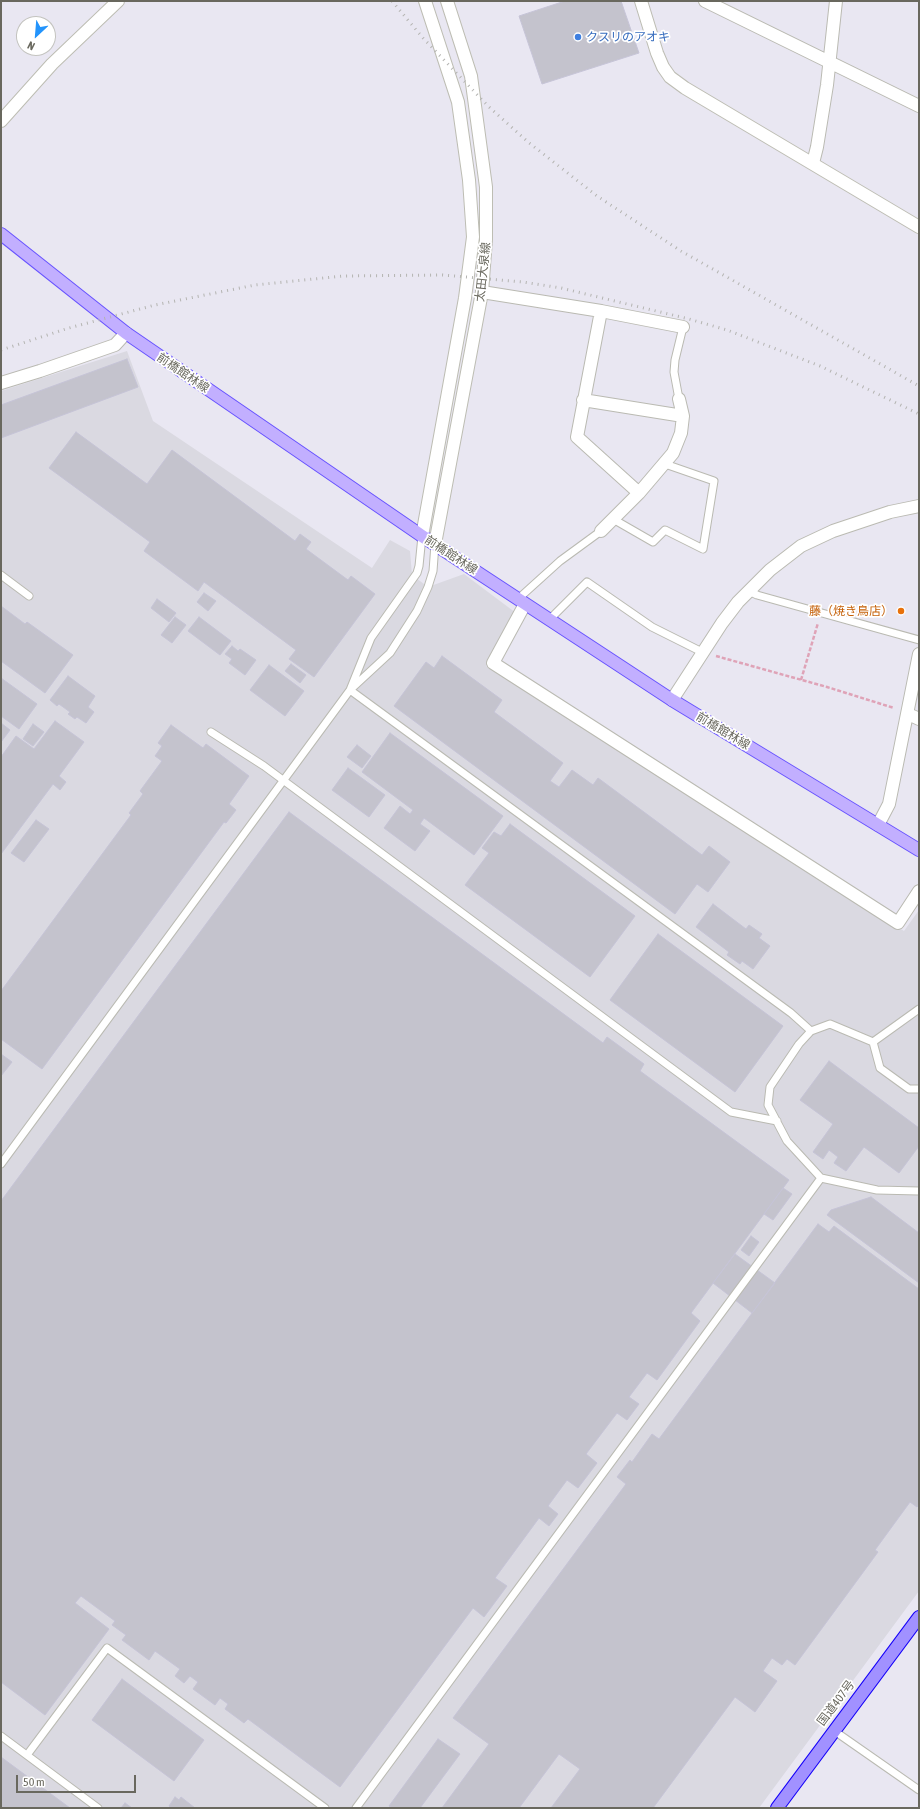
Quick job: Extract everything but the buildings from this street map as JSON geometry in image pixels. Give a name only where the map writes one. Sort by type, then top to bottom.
[{"type":"highway","name":"国道407号","points":[[776,1808],[919,1617]]},
{"type":"main road","name":"前橋館林線","points":[[1,234],[126,333],[422,536],[672,700],[919,850]]},
{"type":"street","points":[[1,121],[52,64],[118,1]]},
{"type":"street","name":"太田大泉線","points":[[422,536],[465,298],[473,237],[469,180],[458,102],[425,1]]},
{"type":"street","name":"太田大泉線","points":[[435,544],[482,292],[486,240],[486,186],[471,76],[447,1]]},
{"type":"street","points":[[641,1],[657,53],[663,67],[670,77],[685,88],[919,227]]},
{"type":"street","points":[[705,1],[919,106]]},
{"type":"street","points":[[813,163],[827,85],[836,1]]},
{"type":"street","points":[[482,292],[601,311],[683,327]]},
{"type":"street","points":[[601,311],[577,437],[639,494]]},
{"type":"street","points":[[1,383],[115,345],[126,333]]},
{"type":"street","points":[[601,530],[639,494],[665,464],[679,441],[683,416],[679,399]]},
{"type":"street","points":[[583,400],[683,416]]},
{"type":"street","points":[[672,700],[722,623],[749,591],[770,570],[801,546],[833,531],[890,512],[919,506]]},
{"type":"street","points":[[522,602],[493,663],[898,923],[919,891]]},
{"type":"street","points":[[878,825],[890,804],[914,716],[919,654]]},
{"type":"lane","points":[[679,399],[674,372],[675,360],[683,327]]},
{"type":"lane","points":[[613,519],[653,542],[665,530],[703,549],[714,481],[665,464]]},
{"type":"lane","points":[[522,602],[560,561],[601,530]]},
{"type":"lane","points":[[350,690],[371,638],[417,573],[422,536]]},
{"type":"lane","points":[[1,1164],[350,690],[390,653],[417,611],[428,587],[433,571],[435,544]]},
{"type":"lane","points":[[1,575],[29,596]]},
{"type":"lane","points":[[549,620],[587,582],[652,627],[702,652]]},
{"type":"lane","points":[[749,591],[919,640]]},
{"type":"lane","points":[[350,690],[791,1013],[811,1031]]},
{"type":"lane","points":[[211,732],[264,766],[731,1112],[777,1121]]},
{"type":"lane","points":[[874,1042],[919,1009]]},
{"type":"lane","points":[[874,1042],[830,1024],[811,1031],[799,1044],[770,1087],[768,1105],[787,1140],[821,1178],[877,1190],[919,1191]]},
{"type":"lane","points":[[874,1042],[880,1068],[909,1089],[919,1089]]},
{"type":"lane","points":[[356,1808],[821,1178]]},
{"type":"lane","points":[[27,1755],[107,1648],[325,1808]]},
{"type":"lane","points":[[833,1730],[919,1790]]},
{"type":"lane","points":[[1,1736],[98,1808]]},
{"type":"path","points":[[801,680],[821,613]]},
{"type":"path","points":[[702,652],[801,680],[914,716]]},
{"type":"shaded area","points":[[127,351],[153,421],[372,568],[390,540],[410,551],[412,575],[428,587],[464,574],[516,613],[486,666],[904,931],[919,910],[919,1591],[759,1808],[1,1808],[1,391]]},
{"type":"railway","points":[[392,1],[423,38],[488,106],[528,142],[597,196],[681,251],[919,386]]},
{"type":"railway","points":[[1,350],[69,328],[155,305],[255,285],[343,276],[443,275],[523,282],[561,288],[689,319],[727,330],[820,366],[919,414]]},
{"type":"place","name":"クスリのアオキ","points":[[578,37]]},
{"type":"place","name":"藤（焼き鳥店）","points":[[901,611]]}]
